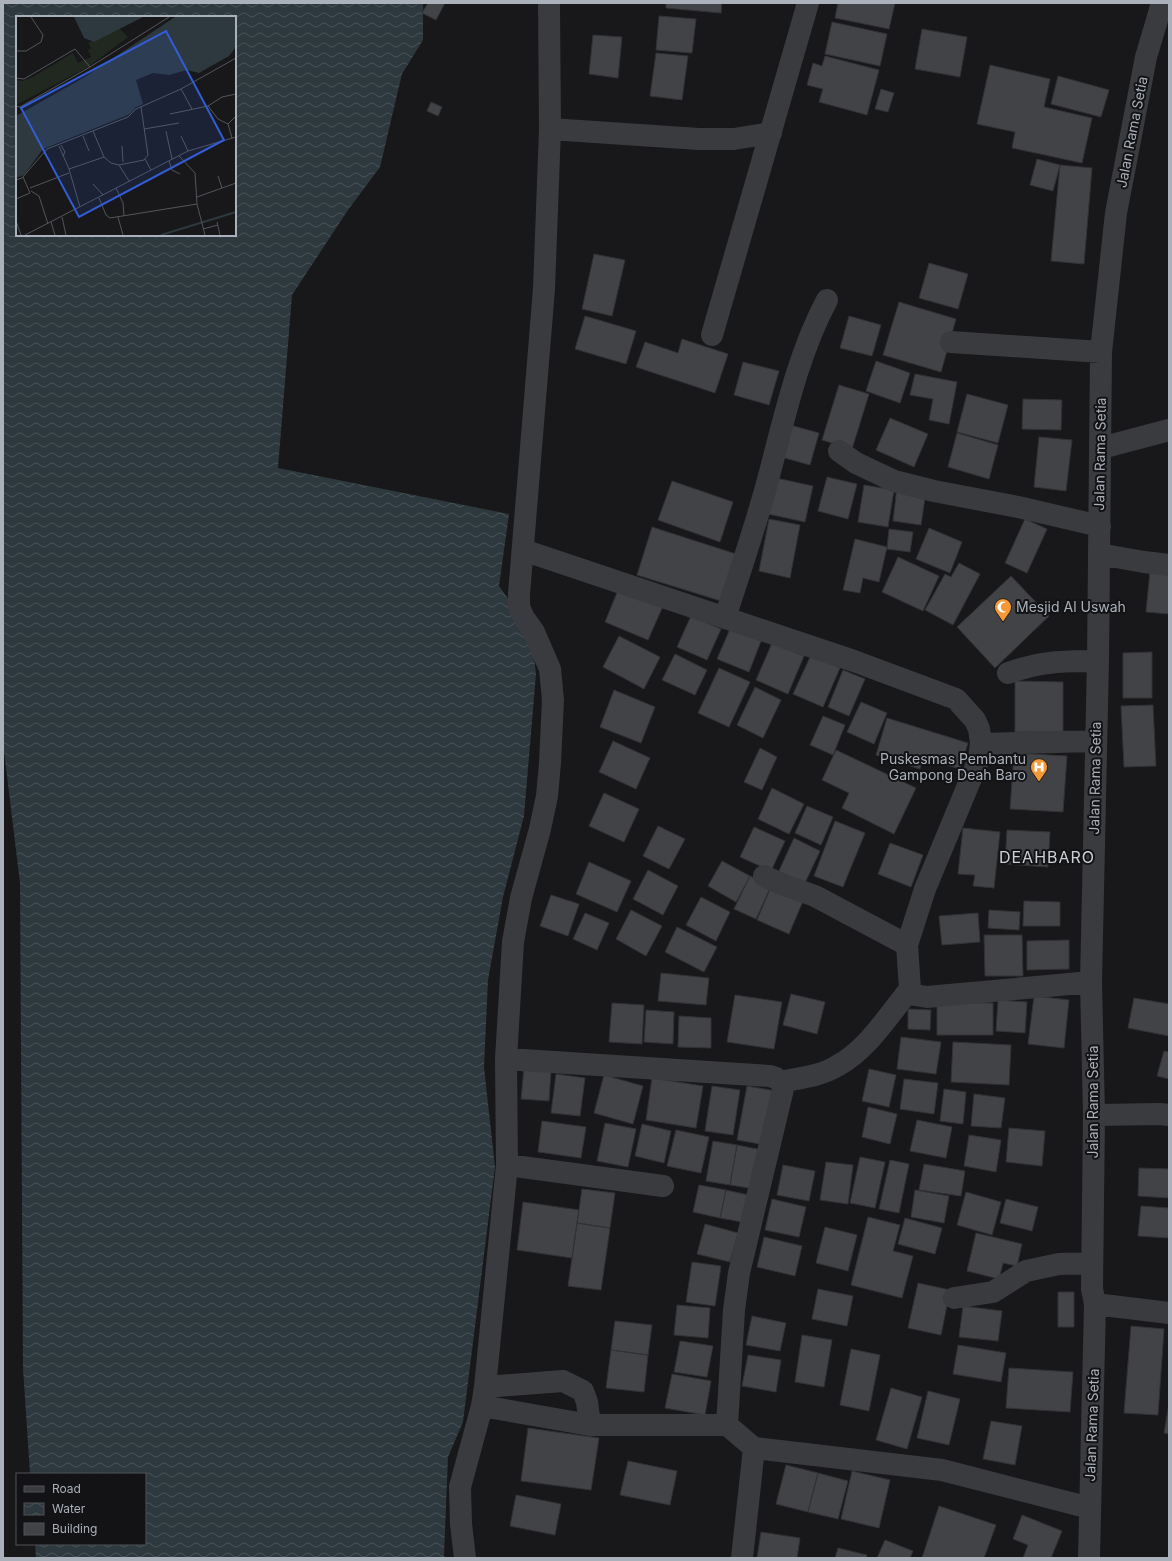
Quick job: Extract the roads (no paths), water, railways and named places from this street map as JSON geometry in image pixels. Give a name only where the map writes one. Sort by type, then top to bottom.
[{"type":"street","points":[[464,1558],[460,1487],[484,1397],[507,1166],[506,1059],[513,942],[521,898],[540,829],[550,763],[553,700],[550,669],[544,652],[534,632],[524,618],[519,607],[544,289],[550,129],[549,3]]},
{"type":"street","points":[[712,335],[808,3]]},
{"type":"street","name":"Jalan Rama Setia","points":[[1089,1558],[1095,1304],[1092,1289],[1094,1115],[1091,982],[1098,662],[1101,352],[1116,213],[1146,57],[1162,3]]},
{"type":"street","points":[[550,129],[699,140],[734,138],[771,133]]},
{"type":"street","points":[[725,618],[766,488],[797,373],[816,321],[827,300]]},
{"type":"street","points":[[951,342],[1101,352]]},
{"type":"street","points":[[1101,448],[1169,430]]},
{"type":"street","points":[[839,451],[856,463],[894,481],[934,491],[1018,507],[1100,526]]},
{"type":"street","points":[[523,550],[854,661],[956,699],[975,720],[979,729],[981,744],[979,759],[925,889],[907,945],[910,989],[915,994],[927,997],[1091,982]]},
{"type":"street","points":[[1099,554],[1169,565]]},
{"type":"street","points":[[1008,673],[1038,663],[1059,661],[1098,662]]},
{"type":"street","points":[[981,744],[1096,741]]},
{"type":"street","points":[[764,876],[784,885],[816,896],[907,945]]},
{"type":"street","points":[[781,1082],[815,1075],[836,1067],[861,1050],[910,989]]},
{"type":"street","points":[[506,1059],[770,1076],[781,1082],[783,1089],[739,1273],[734,1310],[727,1425]]},
{"type":"street","points":[[1094,1115],[1169,1115]]},
{"type":"street","points":[[507,1166],[663,1186]]},
{"type":"street","points":[[954,1298],[993,1292],[1026,1271],[1059,1264],[1092,1263]]},
{"type":"street","points":[[1095,1304],[1169,1313]]},
{"type":"street","points":[[484,1397],[563,1381],[583,1391],[587,1402],[590,1425]]},
{"type":"street","points":[[484,1397],[590,1425],[727,1425],[754,1448],[942,1470],[1090,1508]]},
{"type":"street","points":[[742,1558],[754,1448]]},
{"type":"water","points":[[3,3],[423,3],[423,40],[402,74],[380,167],[348,210],[292,295],[278,468],[509,514],[499,586],[531,630],[536,674],[524,816],[503,897],[488,980],[484,1067],[495,1167],[463,1422],[448,1457],[445,1558],[36,1558],[35,1545],[146,1545],[146,1473],[30,1473],[23,1368],[20,883],[3,743]]},
{"type":"place","name":"Mesjid Al Uswah","points":[[1003,622]]},
{"type":"place","name":"Puskesmas Pembantu Gampong Deah Baro","points":[[1039,782]]},
{"type":"district","name":"DEAHBARO","points":[[1047,857]]}]
